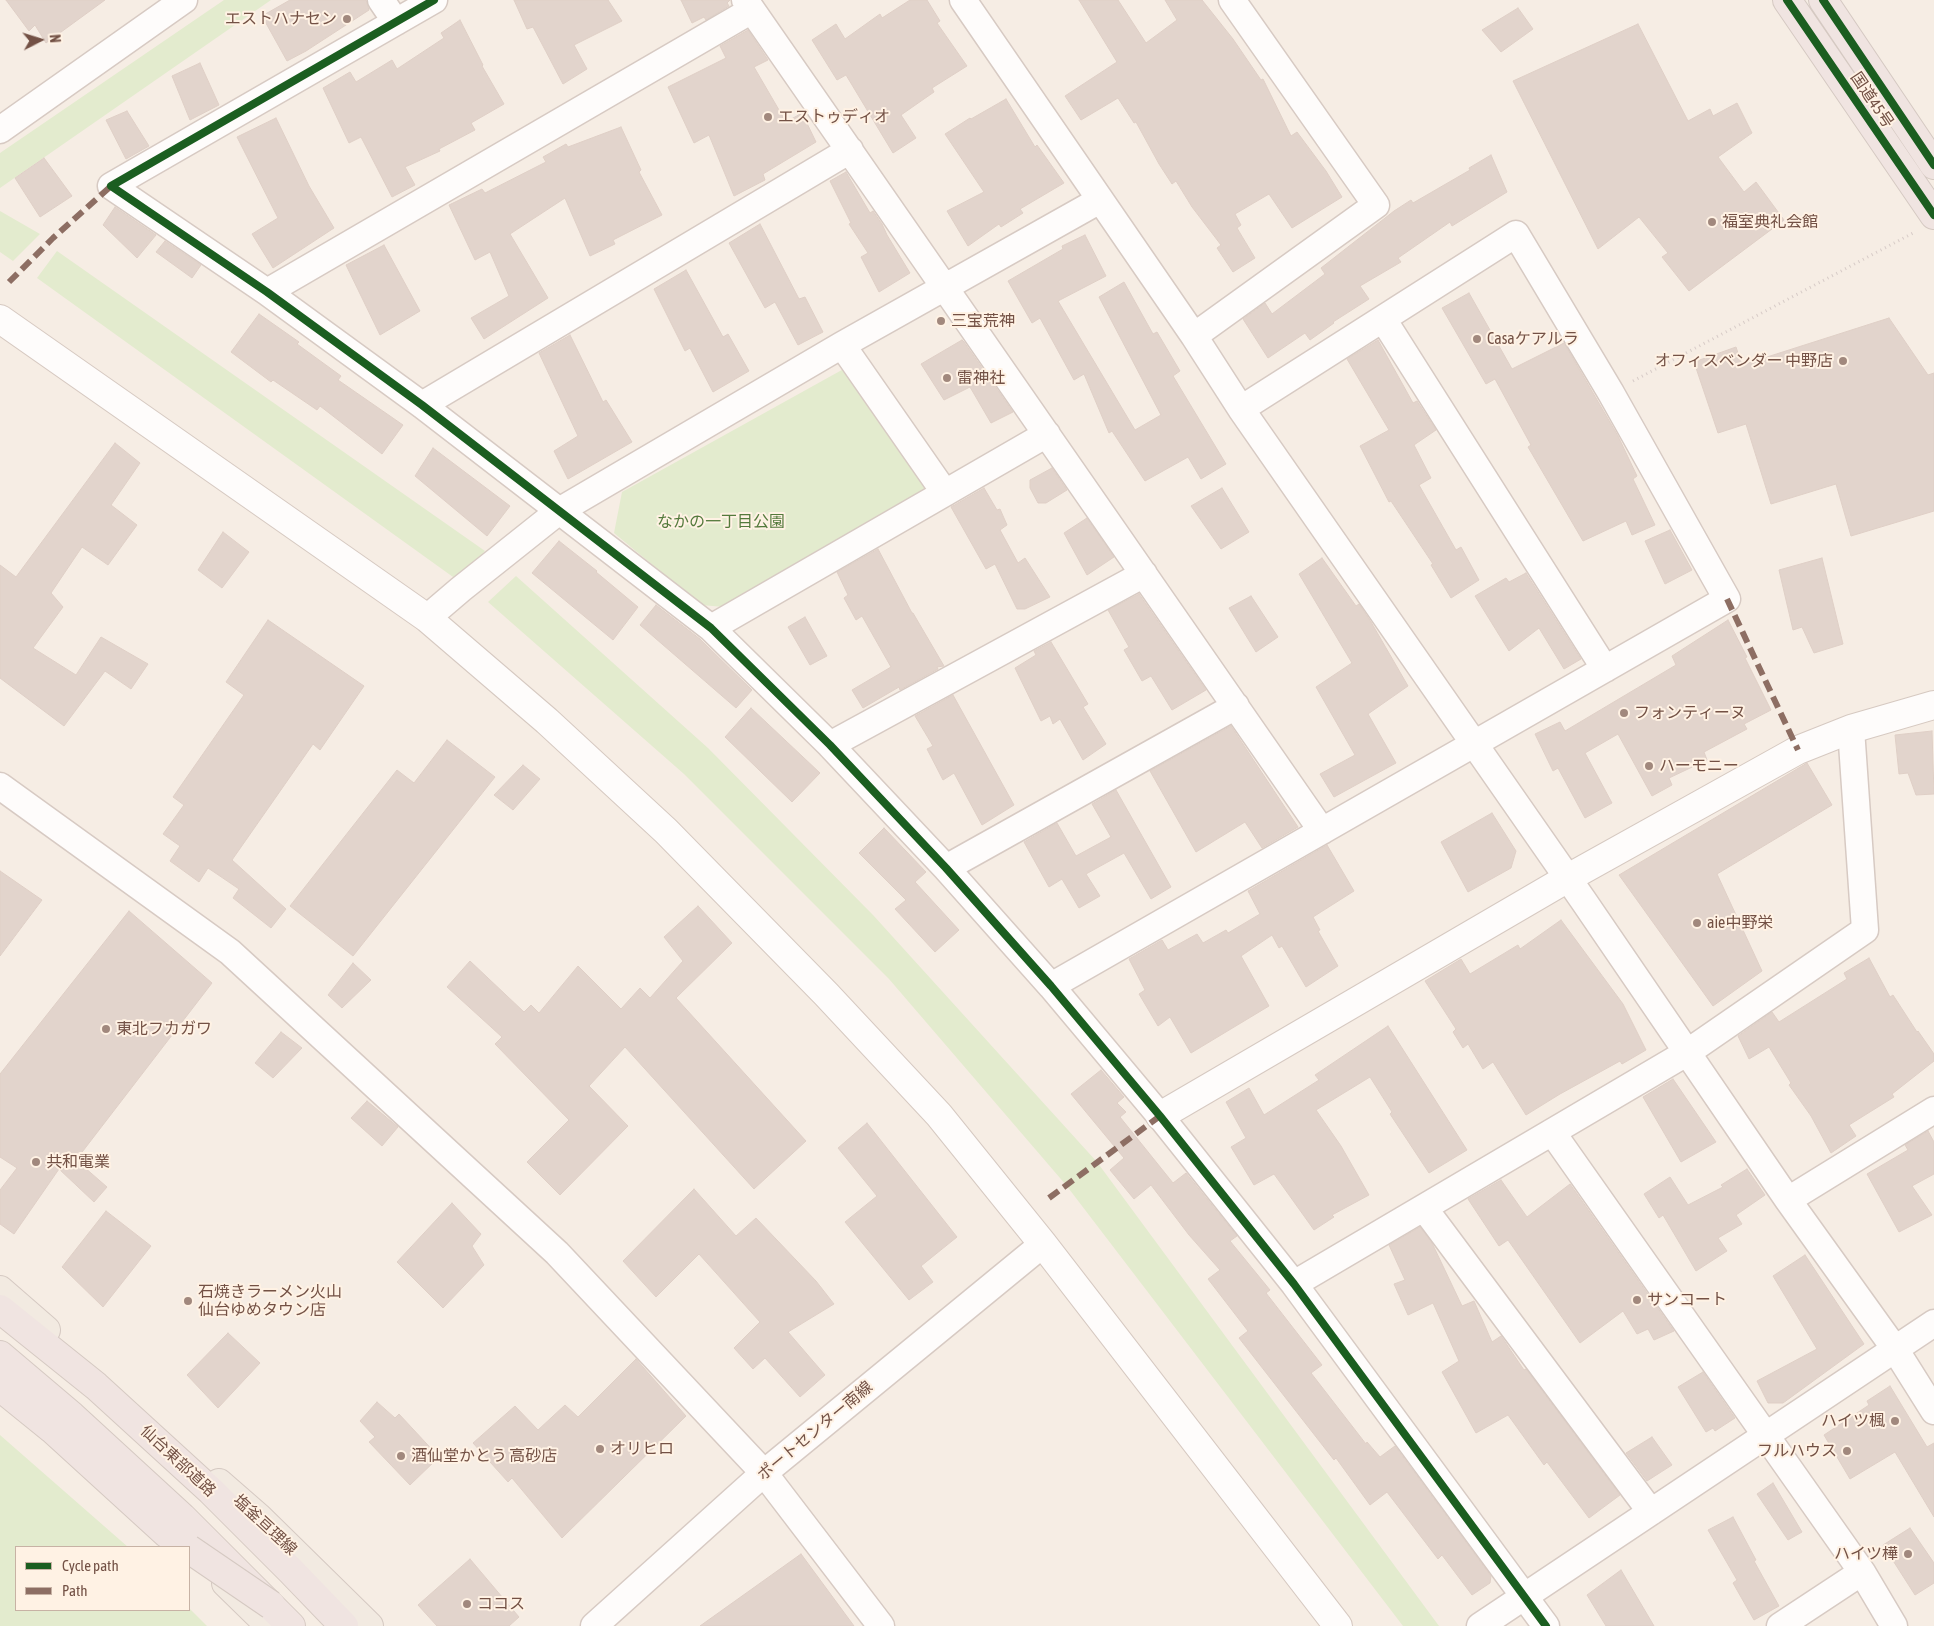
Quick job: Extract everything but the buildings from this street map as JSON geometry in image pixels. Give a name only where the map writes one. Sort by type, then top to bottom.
[{"type":"highway","name":"国道45号","points":[[1787,0],[1928,221]]},
{"type":"highway","name":"国道45号","points":[[1823,0],[1934,165]]},
{"type":"highway","name":"仙台東部道路","points":[[0,1309],[96,1386],[204,1485],[344,1626]]},
{"type":"highway","points":[[0,1355],[109,1450],[182,1517],[270,1615]]},
{"type":"highway","points":[[0,1387],[52,1429],[166,1533],[185,1546]]},
{"type":"highway","points":[[190,1550],[270,1615],[291,1626]]},
{"type":"main road","name":"塩釜亘理線","points":[[0,1290],[258,1517],[369,1626]]},
{"type":"main road","points":[[0,1377],[80,1441],[270,1615]]},
{"type":"street","points":[[0,130],[184,0]]},
{"type":"street","points":[[381,0],[396,22]]},
{"type":"street","points":[[434,0],[111,186],[267,292],[422,404],[711,628],[830,746],[946,868],[1051,986],[1160,1116],[1294,1284],[1546,1626]]},
{"type":"street","points":[[963,0],[1194,336],[1241,410],[1568,878],[1788,1200],[1895,1349],[1934,1411]]},
{"type":"street","points":[[1194,336],[1376,205],[1232,0]]},
{"type":"street","points":[[267,292],[749,5],[1322,831]]},
{"type":"street","points":[[422,404],[850,150]]},
{"type":"street","points":[[427,618],[559,511],[842,345],[1100,200]]},
{"type":"street","points":[[1051,986],[1727,600],[1611,393],[1516,234],[1241,410]]},
{"type":"street","points":[[0,319],[427,618],[547,721],[666,831],[826,994],[939,1115],[1043,1244],[1338,1626]]},
{"type":"street","points":[[1383,319],[1605,669]]},
{"type":"street","points":[[842,345],[945,493]]},
{"type":"street","points":[[711,628],[1047,434]]},
{"type":"street","points":[[830,746],[1144,574]]},
{"type":"street","points":[[1160,1116],[1568,878],[1798,750],[1851,730],[1934,705]]},
{"type":"street","points":[[946,868],[1236,706]]},
{"type":"street","points":[[1294,1284],[1688,1052],[1865,930],[1851,730]]},
{"type":"street","points":[[0,786],[230,952],[557,1253],[764,1473],[881,1626]]},
{"type":"street","points":[[1788,1200],[1934,1110]]},
{"type":"street","points":[[1552,1132],[1862,1572],[1894,1626]]},
{"type":"street","points":[[1424,1208],[1651,1512]]},
{"type":"street","name":"ポートセンター南線","points":[[594,1626],[764,1473],[1043,1244]]},
{"type":"street","points":[[1480,1626],[1934,1323]]},
{"type":"street","points":[[1780,1626],[1862,1572]]},
{"type":"path","points":[[1611,393],[1928,221]]},
{"type":"green space","points":[[224,0],[271,0],[0,188],[0,153]]},
{"type":"green space","points":[[0,211],[40,234],[13,261],[0,252]]},
{"type":"green space","points":[[57,251],[485,551],[460,582],[37,278]]},
{"type":"green space","name":"なかの一丁目公園","points":[[849,366],[929,486],[724,607],[701,605],[614,533],[622,492]]},
{"type":"green space","points":[[516,576],[708,748],[873,915],[1097,1162],[1439,1626],[1403,1626],[1066,1185],[889,979],[684,774],[488,602]]},
{"type":"green space","points":[[0,1435],[127,1546],[15,1546],[15,1611],[190,1611],[190,1609],[207,1626],[0,1626]]},
{"type":"marked path","points":[[9,282],[53,238],[111,186]]},
{"type":"marked path","points":[[1727,599],[1798,750]]},
{"type":"marked path","points":[[1049,1198],[1160,1116]]},
{"type":"cycle path","points":[[434,0],[111,186],[267,292],[422,405],[711,628],[830,745],[946,868],[1051,986],[1160,1116],[1294,1284],[1546,1626]]},
{"type":"cycle path","points":[[1787,0],[1934,215]]},
{"type":"cycle path","points":[[1823,0],[1934,165]]},
{"type":"place","name":"エストハナセン","points":[[347,19]]},
{"type":"place","name":"エストゥディオ","points":[[768,117]]},
{"type":"place","name":"福室典礼会館","points":[[1712,222]]},
{"type":"place","name":"三宝荒神","points":[[941,321]]},
{"type":"place","name":"Casaケアルラ","points":[[1477,339]]},
{"type":"place","name":"オフィスベンダー 中野店","points":[[1843,361]]},
{"type":"place","name":"雷神社","points":[[947,378]]},
{"type":"place","name":"フォンティーヌ","points":[[1624,713]]},
{"type":"place","name":"ハーモニー","points":[[1649,766]]},
{"type":"place","name":"aie中野栄","points":[[1697,923]]},
{"type":"place","name":"東北フカガワ","points":[[106,1029]]},
{"type":"place","name":"共和電業","points":[[36,1162]]},
{"type":"place","name":"サンコート","points":[[1637,1300]]},
{"type":"place","name":"石焼きラーメン火山 仙台ゆめタウン店","points":[[188,1301]]},
{"type":"place","name":"ハイツ楓","points":[[1895,1421]]},
{"type":"place","name":"オリヒロ","points":[[600,1449]]},
{"type":"place","name":"フルハウス","points":[[1847,1451]]},
{"type":"place","name":"酒仙堂かとう 高砂店","points":[[401,1456]]},
{"type":"place","name":"ハイツ樺","points":[[1908,1554]]},
{"type":"place","name":"ココス","points":[[467,1604]]}]
